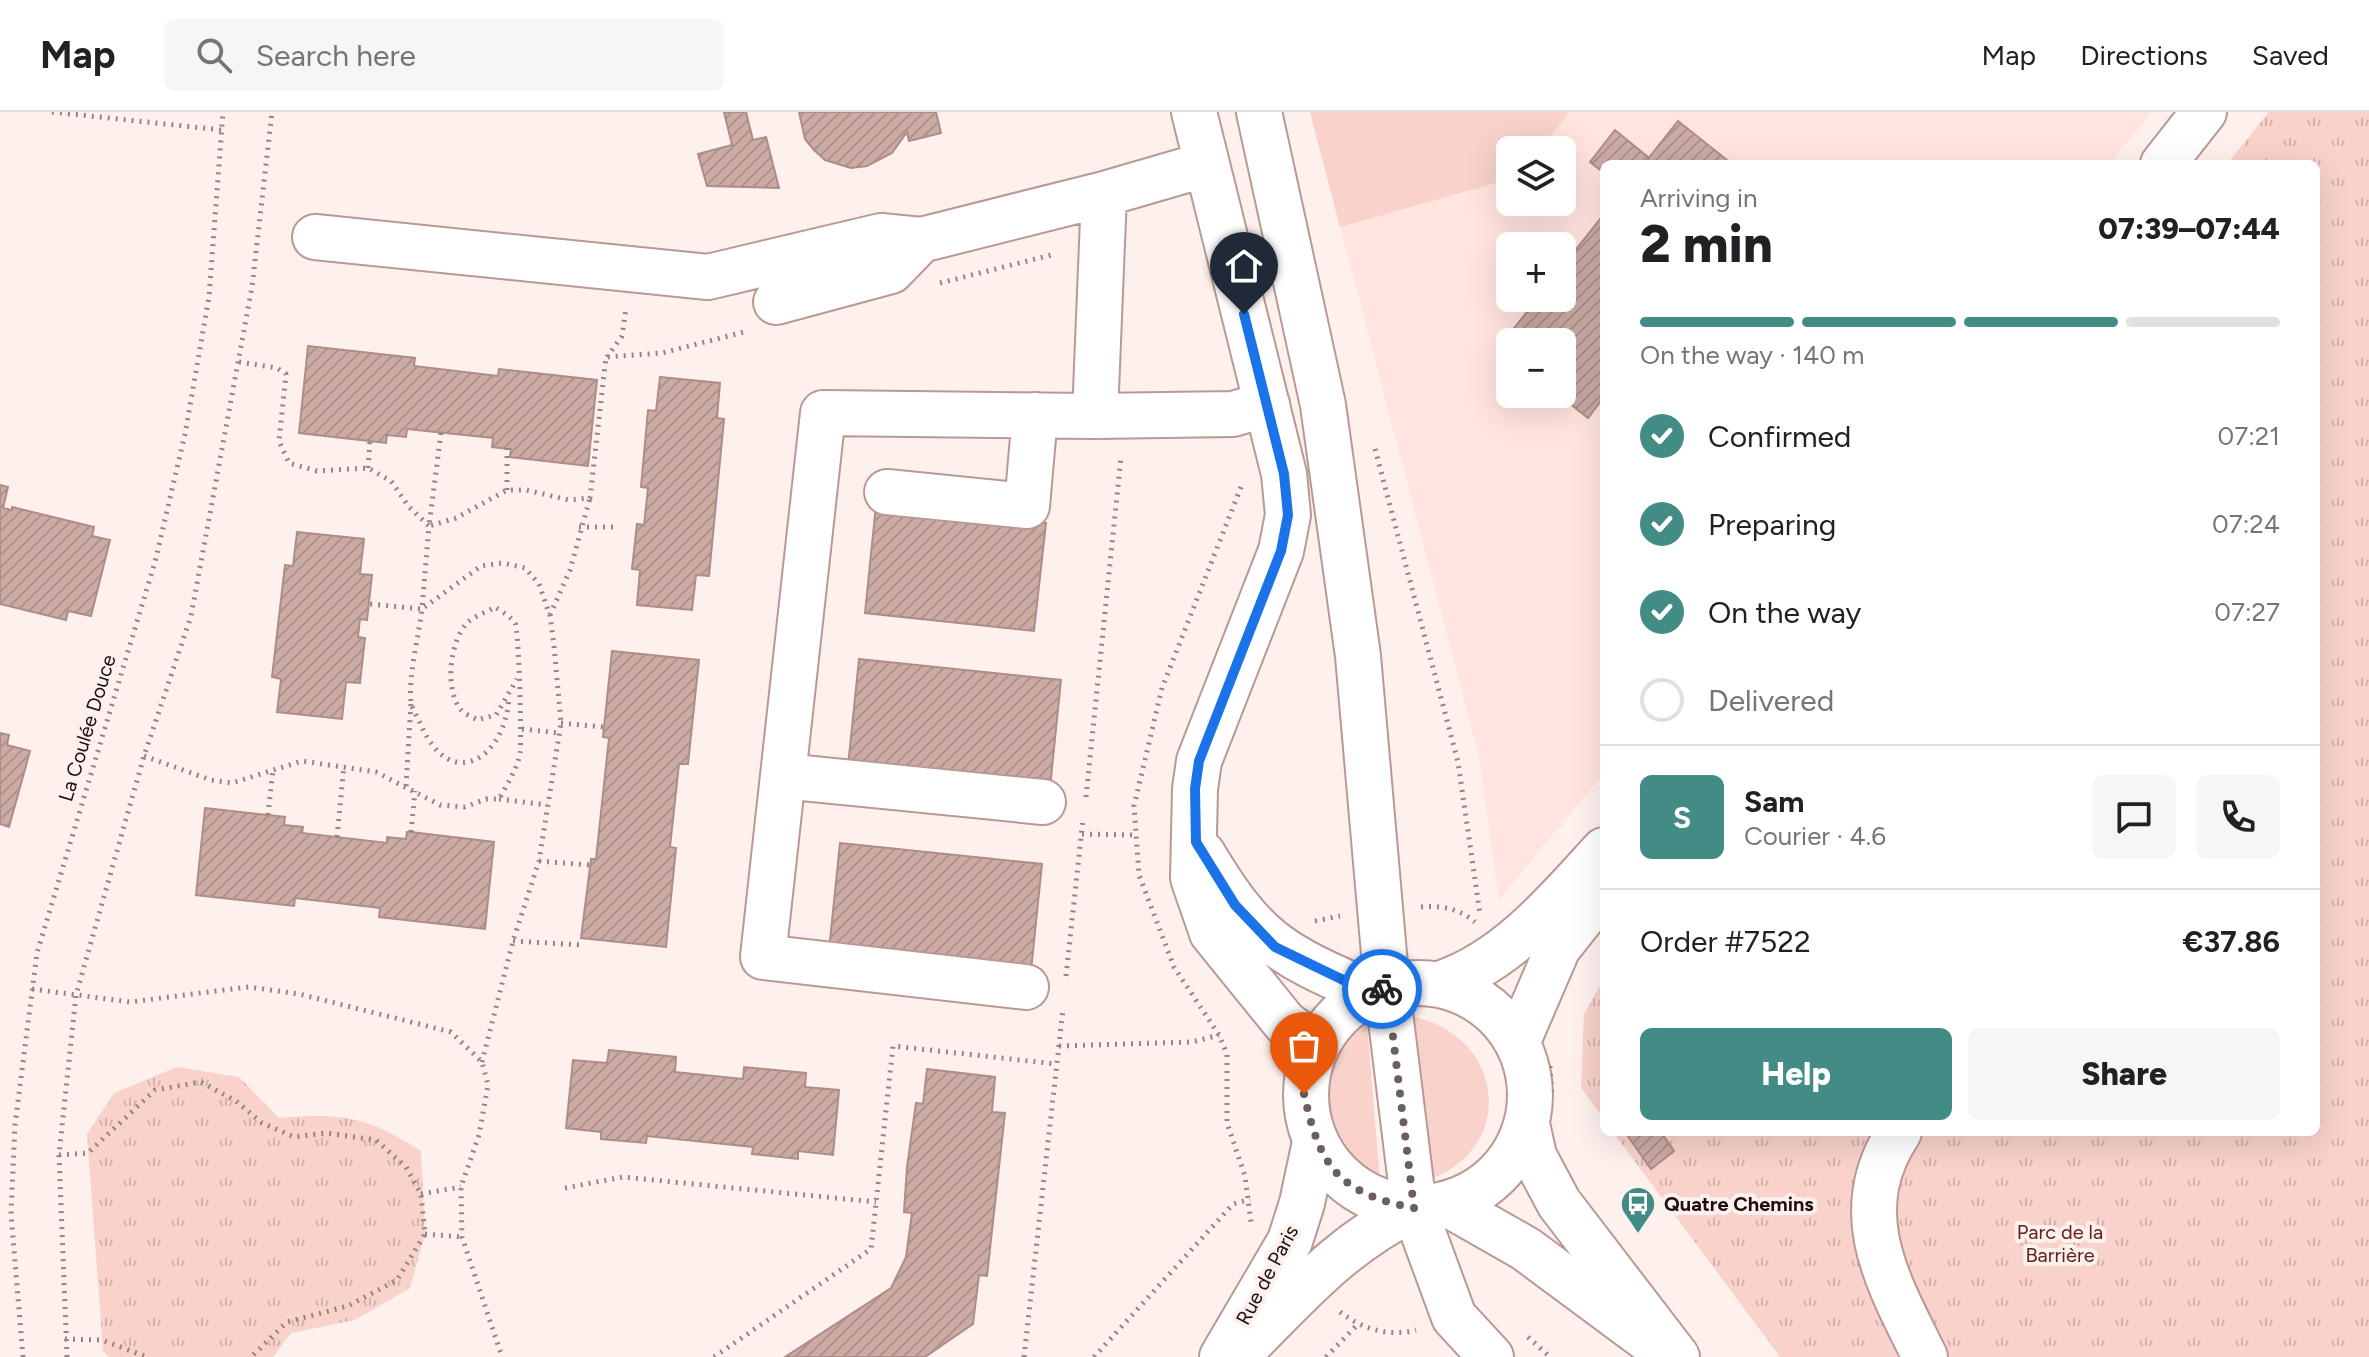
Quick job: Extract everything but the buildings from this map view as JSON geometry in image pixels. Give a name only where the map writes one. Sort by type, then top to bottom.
[{"type":"street","points":[[1194,112],[1284,474],[1288,515],[1281,551],[1199,761],[1195,789],[1193,878],[1212,933],[1285,1023],[1315,1045]]},
{"type":"street","points":[[1259,112],[1323,405],[1358,656],[1377,990],[1431,1206],[1454,1317],[1491,1357]]},
{"type":"street","points":[[2166,160],[2204,112]]},
{"type":"street","points":[[315,237],[708,277],[881,236],[921,240],[1104,194],[1207,164]]},
{"type":"street","points":[[1104,194],[1110,416]]},
{"type":"street","points":[[764,316],[891,271],[921,240]]},
{"type":"street","points":[[1052,991],[763,957],[823,413],[1233,414],[1267,404]]},
{"type":"street","points":[[887,492],[1027,506],[1035,415]]},
{"type":"street","points":[[783,776],[1043,802]]},
{"type":"street","points":[[1196,842],[1235,905],[1253,928],[1275,947],[1377,990]]},
{"type":"street","points":[[1600,854],[1549,910],[1504,948],[1465,975],[1442,983],[1377,990],[1335,1016],[1315,1045],[1306,1069],[1304,1094],[1315,1142],[1340,1177],[1380,1201],[1431,1206],[1526,1249],[1671,1357]]},
{"type":"street","points":[[1518,1041],[1558,948],[1600,895]]},
{"type":"street","points":[[1442,983],[1484,1002],[1518,1041],[1531,1082],[1527,1124],[1534,1156],[1559,1203],[1677,1357]]},
{"type":"street","name":"Rue de Paris","points":[[1235,1357],[1336,1257],[1369,1231],[1477,1191],[1497,1175],[1514,1155],[1527,1124]]},
{"type":"street","points":[[1897,1136],[1878,1178],[1872,1211],[1876,1245],[1893,1291],[1925,1357]]},
{"type":"street","name":"Rue de Paris","points":[[1222,1357],[1290,1241],[1315,1142]]},
{"type":"path","points":[[52,112],[222,130]]},
{"type":"path","name":"La Coulée Douce","points":[[23,1357],[11,1214],[15,1125],[37,953],[65,851],[155,562],[185,434],[209,297],[223,112]]},
{"type":"path","points":[[67,1357],[59,1155],[76,995],[144,756],[191,616],[252,287],[272,112]]},
{"type":"path","points":[[931,285],[1051,255]]},
{"type":"path","points":[[550,616],[570,570],[579,527],[590,498],[606,357],[622,336],[631,270]]},
{"type":"path","points":[[606,357],[662,353],[764,316]]},
{"type":"path","points":[[239,362],[277,368],[286,374],[279,441],[289,463],[317,471],[368,468],[391,481],[409,507],[429,526]]},
{"type":"path","points":[[1024,1357],[1059,1046],[1052,991],[1082,834],[1110,416]]},
{"type":"path","points":[[406,786],[406,747],[441,433]]},
{"type":"path","points":[[1371,436],[1458,762],[1481,927]]},
{"type":"path","points":[[368,468],[370,441]]},
{"type":"path","points":[[507,448],[507,490]]},
{"type":"path","points":[[429,526],[456,518],[507,490],[526,490],[569,500],[590,498]]},
{"type":"path","points":[[579,527],[618,527]]},
{"type":"path","points":[[369,604],[422,609],[481,566],[503,563],[525,568],[539,584],[550,616],[561,723],[539,861],[513,941],[482,1062],[488,1085],[479,1135],[461,1187],[462,1237],[502,1357]]},
{"type":"path","points":[[499,799],[514,772],[522,729],[517,679],[520,649],[515,623],[495,607],[467,623],[457,642],[451,670],[453,690],[461,710],[477,720],[496,715],[509,698],[517,679]]},
{"type":"path","points":[[411,702],[439,755],[460,764],[479,760],[497,743],[507,719],[509,698]]},
{"type":"path","points":[[561,723],[603,727]]},
{"type":"path","points":[[522,729],[559,733]]},
{"type":"path","points":[[144,756],[211,780],[232,783],[302,761],[376,772],[440,805],[465,807],[486,799],[547,805]]},
{"type":"path","points":[[337,837],[344,765]]},
{"type":"path","points":[[268,815],[273,768]]},
{"type":"path","points":[[411,832],[415,791]]},
{"type":"path","points":[[1082,834],[1136,835]]},
{"type":"path","points":[[539,861],[589,865]]},
{"type":"path","points":[[513,941],[582,945]]},
{"type":"path","points":[[32,989],[130,1002],[249,987],[299,994],[451,1032],[482,1062]]},
{"type":"path","points":[[1059,1046],[1192,1042],[1219,1035]]},
{"type":"path","points":[[714,1357],[871,1249],[893,1046],[1056,1064]]},
{"type":"path","points":[[59,1155],[88,1153],[155,1090],[201,1082],[236,1101],[262,1123],[294,1137],[326,1133],[376,1140],[406,1167],[421,1194],[425,1234],[397,1280],[348,1306],[287,1322],[251,1357]]},
{"type":"path","points":[[565,1188],[623,1177],[876,1202]]},
{"type":"path","points":[[421,1194],[461,1187]]},
{"type":"path","points":[[1094,1357],[1233,1204],[1250,1199]]},
{"type":"path","points":[[425,1234],[462,1237]]},
{"type":"path","points":[[1326,1357],[1357,1325]]},
{"type":"path","points":[[65,1339],[102,1340],[147,1357]]},
{"type":"shaded area","points":[[1310,112],[2152,112],[2112,160],[1600,160],[1600,778],[1499,900],[1479,757]]},
{"type":"green space","points":[[1310,112],[1569,112],[1551,136],[1496,136],[1496,183],[1340,227]]},
{"type":"green space","name":"Parc de la Barrière","points":[[2269,112],[2369,112],[2369,1357],[1780,1357],[1616,1136],[2320,1136],[2320,160],[2230,160]]},
{"type":"green space","points":[[1600,986],[1600,1114],[1581,1088],[1584,1014]]},
{"type":"green space","points":[[1408,1016],[1441,1026],[1465,1044],[1481,1067],[1488,1093],[1487,1120],[1476,1145],[1455,1166],[1425,1181]]},
{"type":"green space","points":[[1367,1024],[1380,1181],[1356,1166],[1338,1148],[1326,1128],[1321,1107],[1322,1085],[1330,1063],[1345,1043]]},
{"type":"green space","points":[[177,1067],[239,1077],[279,1118],[320,1116],[353,1120],[384,1130],[421,1151],[425,1234],[410,1288],[355,1320],[291,1333],[273,1357],[109,1357],[103,1351],[87,1134],[114,1093]]},
{"type":"way so far","points":[[1304,1094],[1315,1142],[1340,1177],[1370,1197],[1414,1208],[1387,988],[1382,989]]},
{"type":"place","name":"Quatre Chemins","points":[[1638,1235]]},
{"type":"route","points":[[1244,314],[1284,474],[1288,515],[1281,551],[1199,761],[1195,789],[1196,842],[1235,905],[1253,928],[1275,947],[1317,970],[1368,992],[1382,989]]}]
